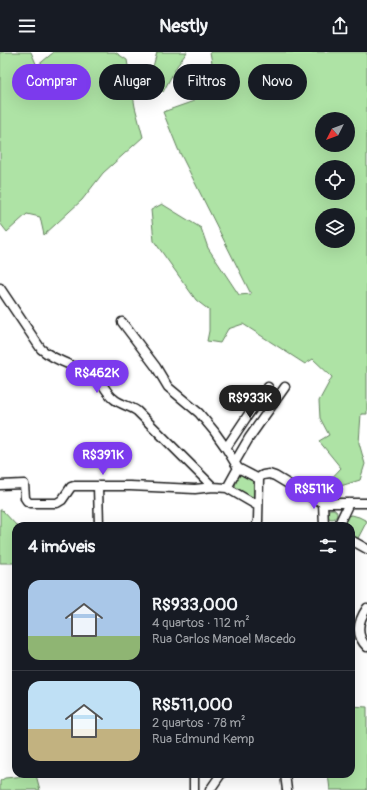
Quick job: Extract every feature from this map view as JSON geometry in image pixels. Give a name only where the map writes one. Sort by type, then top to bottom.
[{"type":"street","points":[[0,288],[41,349],[47,354],[94,376],[100,381],[114,399],[137,411],[213,487]]},
{"type":"street","points":[[122,322],[168,386],[199,414],[214,431],[237,465],[259,479]]},
{"type":"street","points":[[226,448],[268,387]]},
{"type":"street","points":[[227,488],[249,438],[285,387]]},
{"type":"street","points":[[258,522],[259,479],[263,475],[269,474],[275,476],[323,503],[367,503]]},
{"type":"street","points":[[0,485],[24,484],[25,498],[30,503],[57,503],[71,487],[74,486],[165,487],[195,489],[213,487],[227,488],[258,506]]},
{"type":"street","points":[[98,486],[99,522]]},
{"type":"street","points":[[323,503],[324,522]]},
{"type":"street","points":[[340,522],[349,503]]},
{"type":"street","points":[[355,542],[367,549]]},
{"type":"street","points":[[367,608],[363,614],[359,632],[360,638],[367,647]]},
{"type":"street","points":[[194,778],[194,790]]},
{"type":"street","points":[[210,790],[218,778]]},
{"type":"street","points":[[286,778],[287,790]]},
{"type":"green space","points":[[0,52],[31,52],[36,64],[12,64],[12,100],[91,100],[91,64],[39,64],[54,52],[115,52],[127,60],[128,64],[99,64],[99,100],[134,100],[143,137],[103,173],[82,200],[44,235],[40,217],[27,214],[7,232],[0,223]]},
{"type":"green space","points":[[157,52],[187,52],[178,64],[173,64],[173,73],[165,88],[165,64],[154,64]]},
{"type":"green space","points":[[210,52],[367,52],[367,414],[361,414],[359,443],[365,464],[360,480],[331,489],[326,484],[341,468],[319,441],[329,435],[320,418],[319,401],[332,377],[313,359],[305,364],[243,324],[228,329],[220,343],[207,341],[209,331],[209,310],[196,300],[154,241],[151,210],[162,204],[201,228],[208,248],[239,295],[251,294],[178,149],[163,112],[194,100],[240,100],[240,64],[212,64]]},
{"type":"green space","points":[[241,473],[254,481],[254,497],[252,499],[235,489],[236,481]]},
{"type":"green space","points":[[330,509],[334,509],[336,510],[336,518],[330,519],[327,516],[327,512]]},
{"type":"green space","points":[[0,510],[2,510],[13,522],[12,522],[12,563],[0,563]]},
{"type":"green space","points":[[352,515],[367,521],[357,540],[355,539],[355,522],[343,522],[347,516]]},
{"type":"green space","points":[[355,706],[367,707],[367,790],[330,790],[328,778],[355,778]]},
{"type":"green space","points":[[5,778],[37,778],[40,790],[0,790],[0,781]]}]
